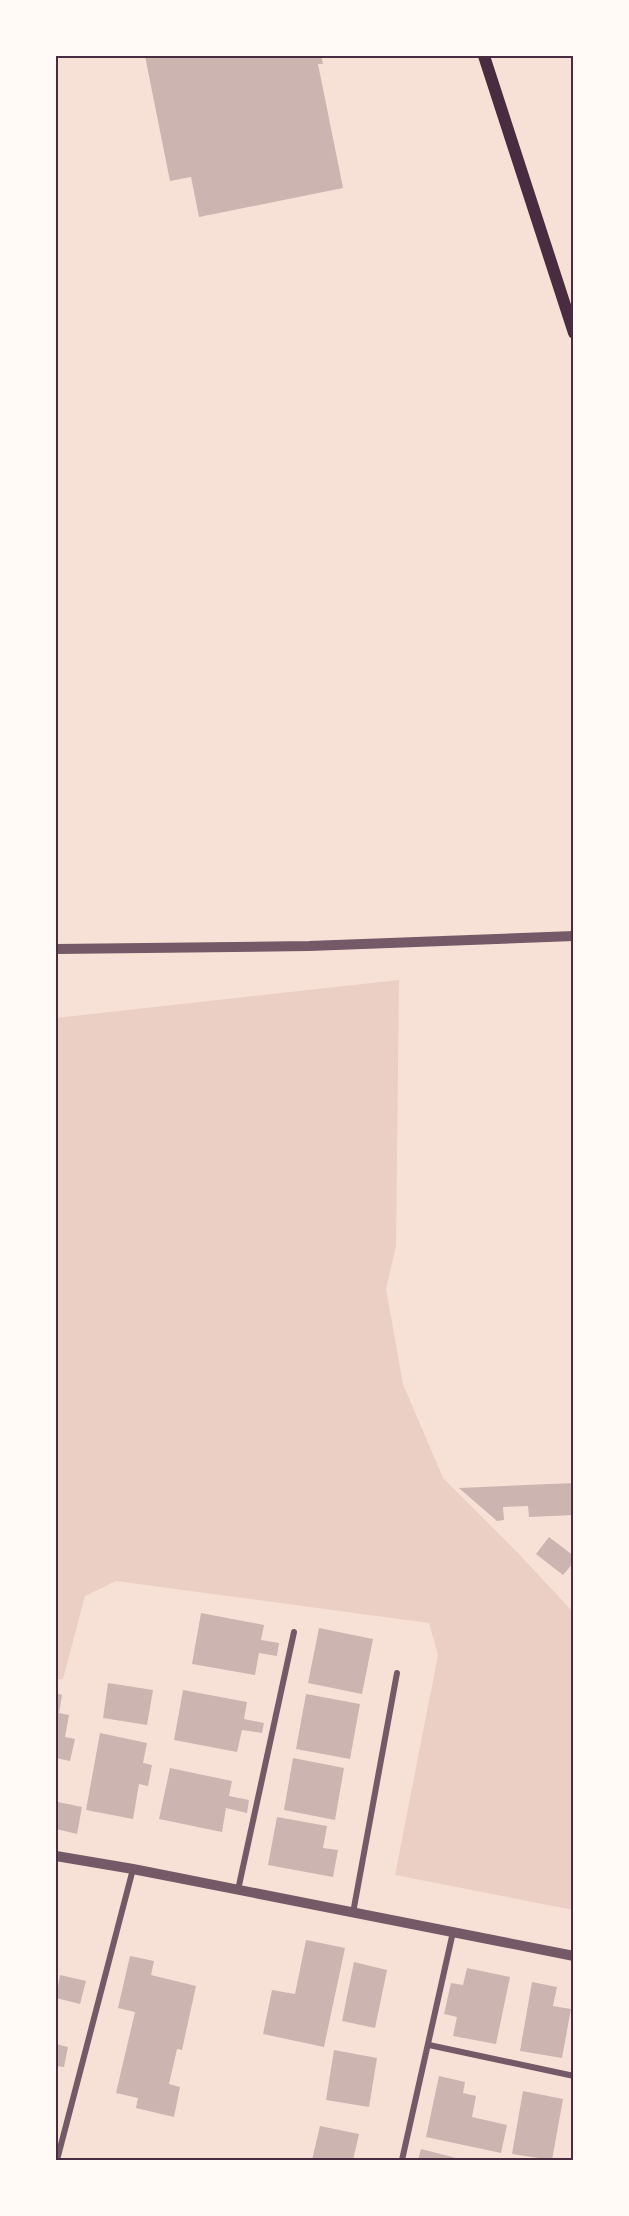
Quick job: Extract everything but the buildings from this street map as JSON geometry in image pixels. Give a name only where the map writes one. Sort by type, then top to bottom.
[{"type":"main road","points":[[484,56],[573,333]]},
{"type":"street","points":[[56,949],[309,946],[573,936]]},
{"type":"street","points":[[238,1891],[294,1632]]},
{"type":"street","points":[[353,1913],[397,1673]]},
{"type":"street","points":[[56,1856],[133,1869],[573,1956]]},
{"type":"street","points":[[57,2160],[133,1869]]},
{"type":"street","points":[[402,2160],[453,1932]]},
{"type":"street","points":[[429,2045],[573,2076]]},
{"type":"shaded area","points":[[399,980],[396,1246],[386,1289],[403,1384],[443,1478],[573,1612],[573,1910],[395,1875],[438,1655],[429,1623],[116,1581],[85,1596],[63,1679],[56,1680],[56,1018]]}]
